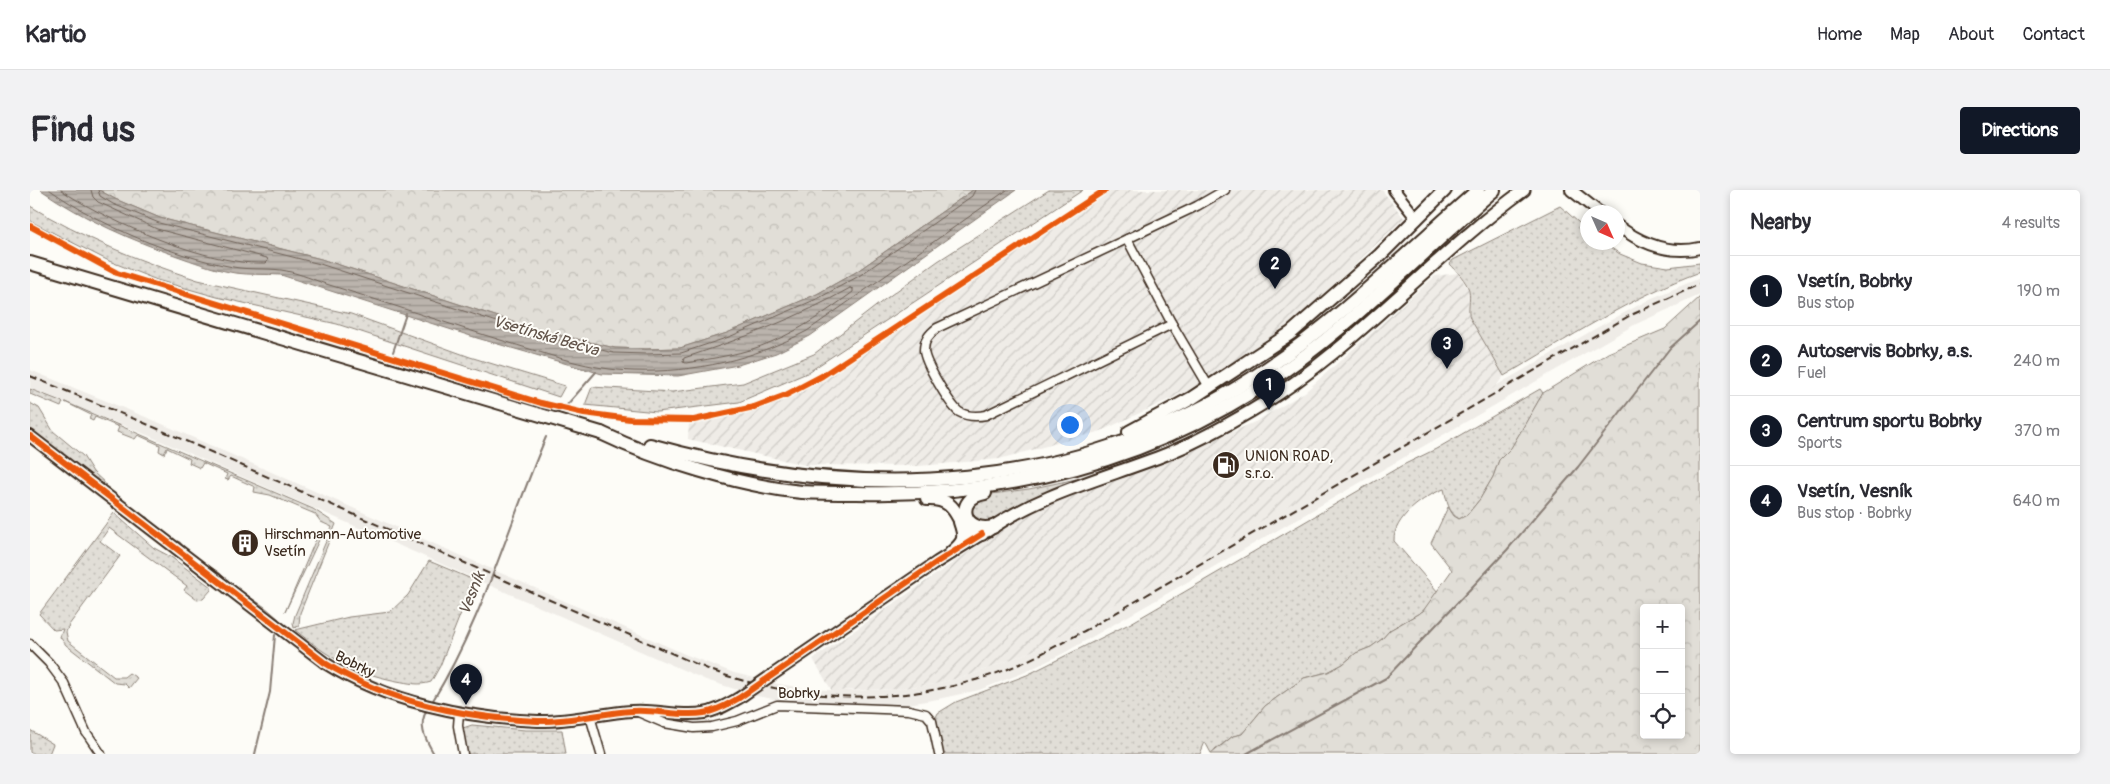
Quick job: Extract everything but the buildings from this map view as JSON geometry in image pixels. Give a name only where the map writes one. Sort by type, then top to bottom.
[{"type":"main road","points":[[1018,470],[1114,440],[1209,387],[1291,333],[1317,312],[1380,255],[1445,190]]},
{"type":"main road","points":[[30,263],[601,433],[716,462],[825,479],[886,481],[941,479],[1018,470],[1090,454],[1128,441],[1200,408],[1252,379],[1334,318],[1478,190]]},
{"type":"main road","points":[[823,493],[877,494],[973,489],[1052,475],[1093,465],[1142,448],[1205,419],[1258,389],[1311,351],[1356,314],[1494,190]]},
{"type":"main road","points":[[601,433],[634,448],[715,473],[774,488],[875,499],[940,499],[953,508],[967,530],[979,533],[1026,507],[1165,454],[1209,435],[1274,398],[1334,353],[1437,260],[1524,190]]},
{"type":"main road","points":[[979,533],[968,520],[965,509],[973,496],[1017,488],[1052,475]]},
{"type":"main road","points":[[951,554],[964,537],[960,520]]},
{"type":"street","points":[[1172,324],[986,415],[978,417],[968,416],[953,406],[926,360],[924,351],[925,342],[938,328],[1198,206],[1224,190]]},
{"type":"street","points":[[1394,190],[1417,219]]},
{"type":"street","points":[[1571,190],[1590,205]]},
{"type":"street","points":[[1625,231],[1638,239],[1665,250],[1689,251],[1700,248]]},
{"type":"street","points":[[1127,239],[1172,324],[1209,387]]},
{"type":"street","name":"Bobrky","points":[[30,436],[325,663],[349,678],[409,700],[459,713],[540,721],[634,710],[682,714],[705,713],[739,698],[979,533]]},
{"type":"street","points":[[30,644],[49,663],[64,683],[86,732],[101,754]]},
{"type":"street","name":"Bobrky","points":[[634,710],[664,723],[694,728],[712,727],[738,721],[777,705],[910,710],[926,714],[932,721],[939,754]]},
{"type":"street","points":[[459,713],[458,726],[463,754]]},
{"type":"street","points":[[590,716],[602,754]]},
{"type":"shaded area","points":[[1109,190],[1382,190],[1404,218],[1298,318],[1196,387],[1101,431],[999,459],[919,466],[805,465],[688,439],[689,423],[728,417],[765,406],[833,374],[899,327]]},
{"type":"shaded area","points":[[1458,273],[1469,291],[1468,311],[1470,318],[1504,376],[1494,388],[1037,649],[974,674],[935,684],[894,689],[832,691],[813,659],[1025,513],[1102,483],[1164,462],[1257,421],[1305,392],[1435,276]]},
{"type":"shaded area","points":[[1700,278],[1700,295],[1634,325],[1064,653],[1023,673],[979,690],[896,706],[806,705],[757,696],[706,680],[147,435],[30,388],[30,370],[153,420],[687,655],[734,673],[808,689],[848,691],[894,689],[935,684],[974,674],[1037,649],[1600,326],[1652,298]]},
{"type":"green space","points":[[99,190],[973,190],[856,272],[817,294],[727,333],[680,348],[646,349],[615,348],[538,330],[321,259],[160,218],[115,199]]},
{"type":"green space","points":[[1049,190],[1083,190],[807,373],[739,402],[657,412],[585,405],[592,387],[672,392],[743,383],[814,354],[938,261]]},
{"type":"green space","points":[[30,206],[91,238],[133,257],[176,273],[198,280],[351,314],[470,357],[565,386],[559,397],[337,324],[217,297],[157,280],[109,261],[34,223],[30,220]]},
{"type":"green space","points":[[1560,206],[1580,224],[1580,250],[1614,250],[1642,263],[1668,267],[1700,263],[1700,272],[1624,306],[1504,376],[1470,318],[1469,290],[1461,276],[1450,264],[1453,260]]},
{"type":"green space","points":[[1700,297],[1700,754],[1211,754],[1233,736],[1242,734],[1265,706],[1304,678],[1328,672],[1343,664],[1356,653],[1371,647],[1390,630],[1423,611],[1452,570],[1431,543],[1448,507],[1454,516],[1459,519],[1467,515],[1480,499],[1493,477],[1499,460],[1511,448],[1543,393],[1608,353],[1665,329]]},
{"type":"green space","points":[[30,389],[63,402],[61,407],[30,394]]},
{"type":"green space","points":[[1540,389],[1543,393],[1511,449],[1499,460],[1493,477],[1480,499],[1467,515],[1459,519],[1452,513],[1444,489],[1419,502],[1404,516],[1399,524],[1395,532],[1394,541],[1438,592],[1423,611],[1390,630],[1371,647],[1356,653],[1343,664],[1328,672],[1304,678],[1265,706],[1242,734],[1233,736],[1211,753],[1205,742],[1200,754],[943,754],[935,719],[938,713],[956,702],[1027,675],[1131,623],[1401,466],[1436,449]]},
{"type":"green space","points":[[65,402],[313,509],[336,524],[300,613],[299,626],[294,628],[295,615],[332,527],[321,522],[315,514],[270,495],[254,492],[255,487],[231,476],[228,480],[225,479],[227,474],[203,463],[200,468],[189,463],[190,459],[167,448],[164,454],[159,451],[160,445],[138,435],[135,439],[117,432],[119,427],[95,417],[93,421],[89,419],[91,415]]},
{"type":"green space","points":[[30,403],[39,408],[53,431],[83,456],[93,472],[106,484],[104,486],[85,475],[30,429]]},
{"type":"green space","points":[[1076,479],[1076,481],[1027,501],[990,524],[971,520],[971,505],[984,495],[1029,489]]},
{"type":"green space","points":[[114,513],[154,548],[171,557],[211,587],[211,590],[203,599],[197,600],[184,590],[187,586],[109,528],[100,541],[120,556],[69,625],[66,632],[68,641],[114,677],[124,677],[129,673],[137,678],[129,688],[125,684],[115,683],[66,645],[60,637],[63,629],[54,630],[39,614]]},
{"type":"green space","points":[[138,515],[147,517],[150,522],[174,540],[180,542],[189,553],[220,573],[229,583],[265,607],[279,619],[277,623]]},
{"type":"green space","points":[[316,539],[319,540],[285,612]]},
{"type":"green space","points":[[429,561],[474,580],[440,666],[431,682],[406,683],[367,673],[342,663],[319,649],[295,630],[349,617],[390,612],[408,595]]},
{"type":"green space","points":[[472,725],[525,730],[562,730],[566,754],[466,754],[463,728]]},
{"type":"green space","points":[[30,730],[53,744],[49,754],[30,754]]},
{"type":"water","name":"Vsetínská Bečva","points":[[41,190],[99,190],[115,199],[160,218],[321,259],[538,330],[615,348],[646,349],[680,348],[727,333],[817,294],[856,272],[973,190],[1016,190],[810,336],[776,353],[738,365],[678,376],[602,374],[477,338],[281,275],[235,273],[209,267],[110,229],[75,211]]},
{"type":"waterway","points":[[393,352],[406,314]]},
{"type":"waterway","points":[[1246,754],[1386,678],[1507,550],[1578,467],[1670,348],[1700,321]]},
{"type":"waterway","name":"Vesník","points":[[566,406],[596,372]]},
{"type":"waterway","name":"Vesník","points":[[432,702],[466,638],[494,572],[546,437]]},
{"type":"waterway","points":[[255,754],[270,692],[275,635]]},
{"type":"waterway","name":"Vesník","points":[[427,710],[424,716],[423,727],[434,754]]},
{"type":"railway","points":[[30,376],[149,425],[710,670],[746,682],[821,695],[897,695],[934,690],[972,681],[1008,669],[1047,651],[1629,316],[1700,284]]},
{"type":"cycle path","points":[[30,226],[117,273],[541,403],[584,413],[630,419],[694,420],[754,407],[786,395],[822,376],[1105,190]]},
{"type":"cycle path","points":[[30,436],[325,663],[349,677],[400,698],[455,712],[510,719],[549,721],[641,711],[695,714],[718,709],[739,698],[937,562],[982,534]]},
{"type":"place","name":"Autoservis Bobrky, a.s.","points":[[1275,289]]},
{"type":"place","name":"Centrum sportu Bobrky","points":[[1447,369]]},
{"type":"place","name":"Vsetín, Bobrky","points":[[1269,410]]},
{"type":"place","name":"UNION ROAD, s.r.o.","points":[[1226,465]]},
{"type":"place","name":"Hirschmann-Automotive Vsetín","points":[[245,543]]},
{"type":"place","name":"Vsetín, Vesník","points":[[466,705]]}]
